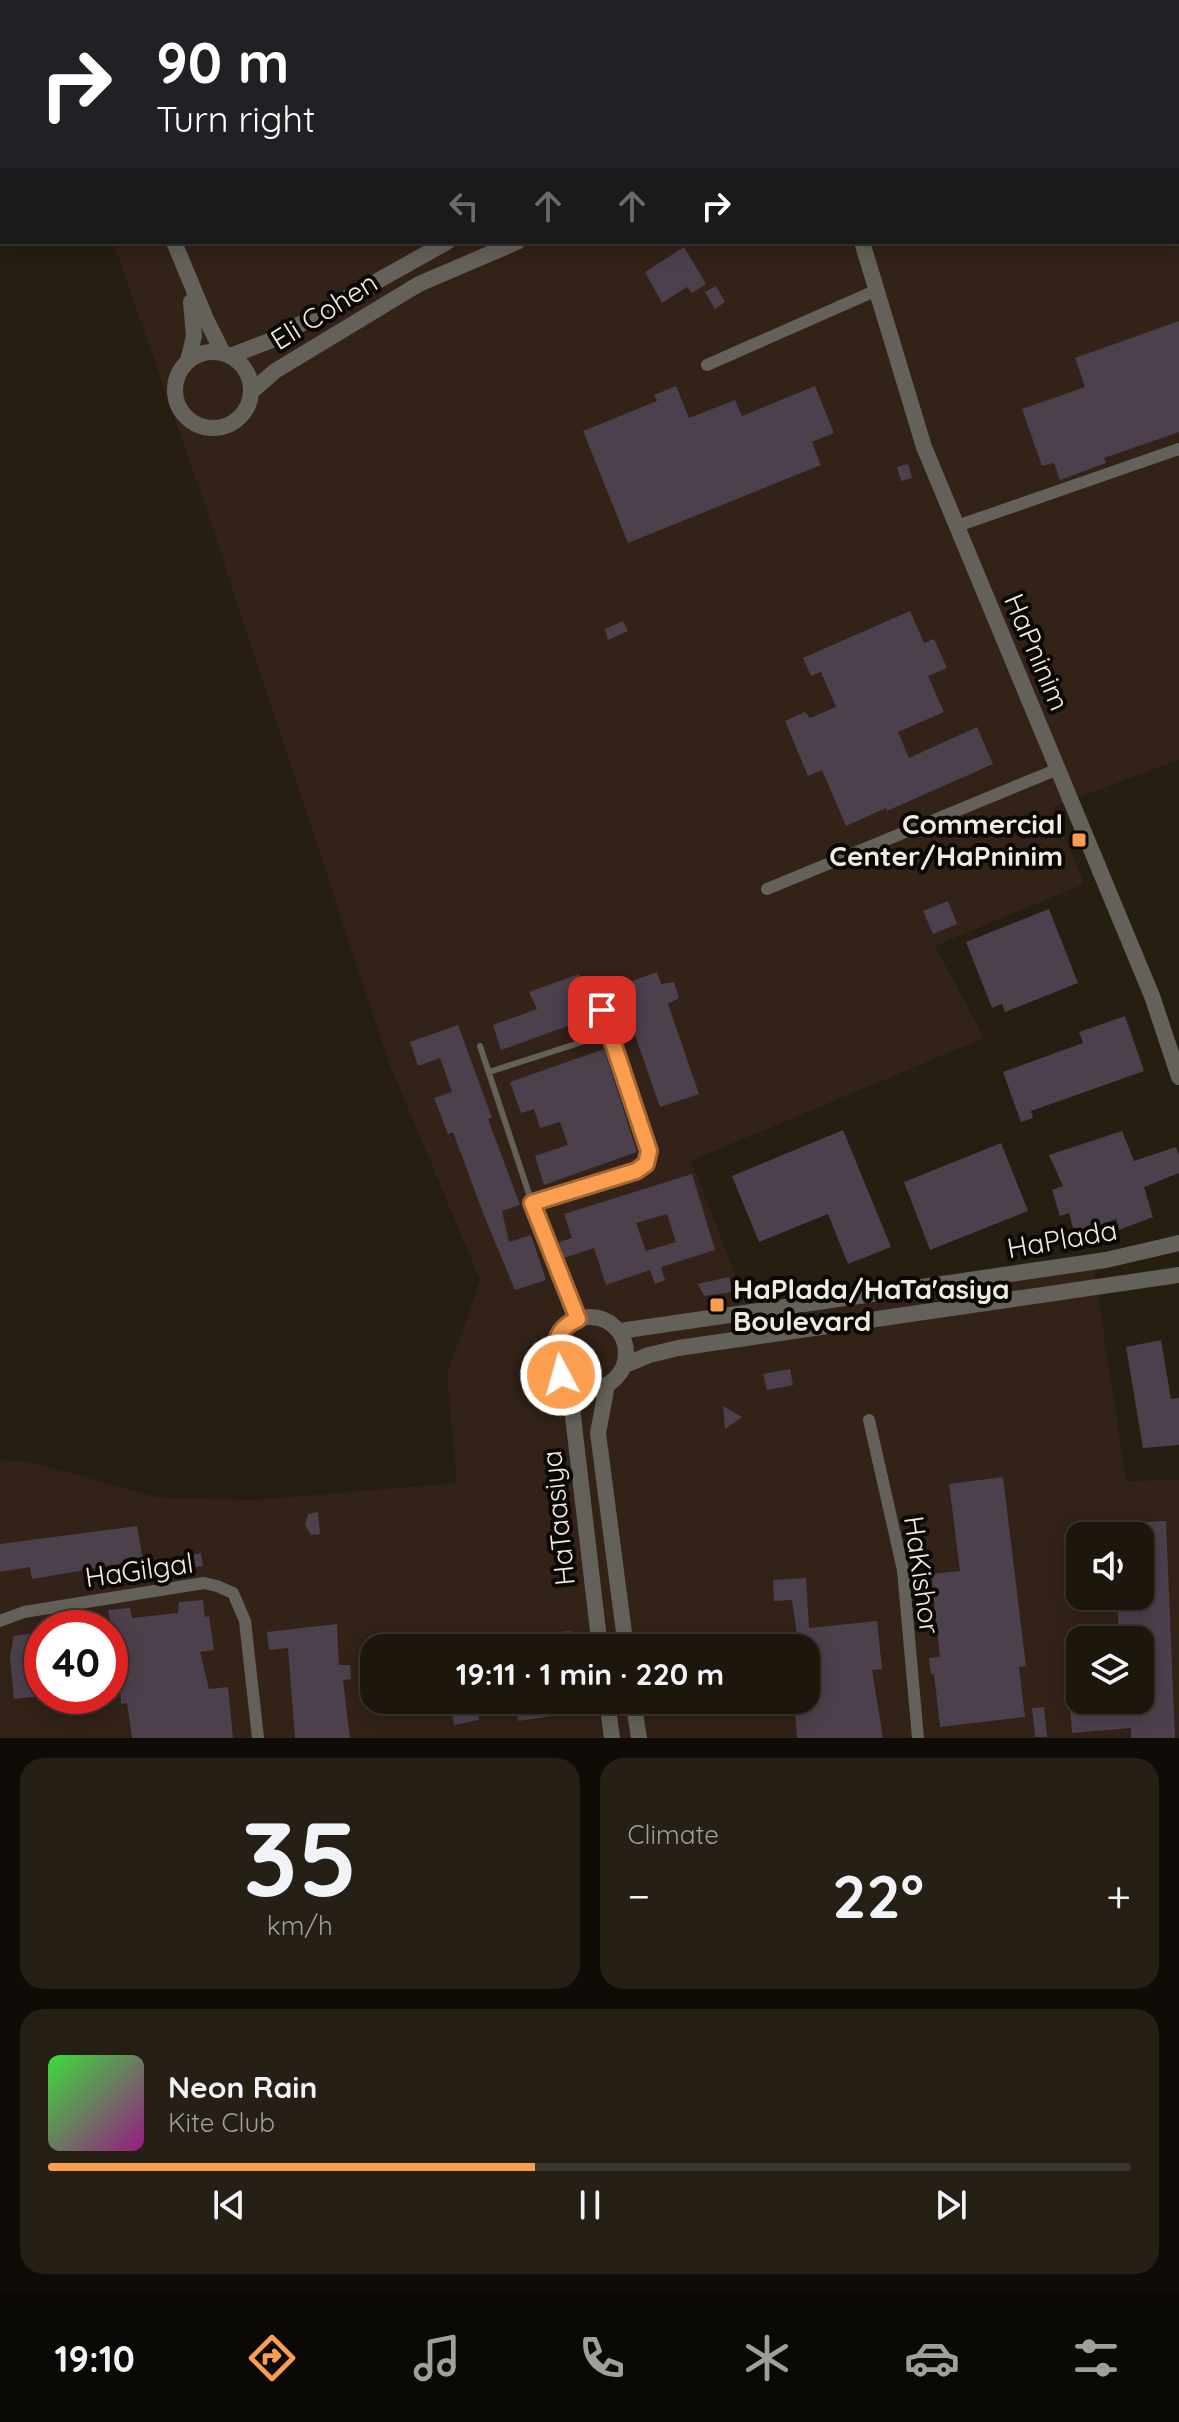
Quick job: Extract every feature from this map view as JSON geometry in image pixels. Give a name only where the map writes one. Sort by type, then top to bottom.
[{"type":"street","points":[[175,244],[226,355],[246,371],[251,392],[244,411],[230,424],[213,428],[194,423],[180,409],[175,390],[179,373],[188,361],[194,336],[186,273]]},
{"type":"street","name":"Eli Cohen","points":[[226,355],[272,340],[443,244]]},
{"type":"street","name":"Eli Cohen","points":[[251,392],[275,371],[419,284],[512,244]]},
{"type":"street","name":"HaPninim","points":[[863,244],[924,447],[1152,996],[1179,1077]]},
{"type":"street","points":[[707,365],[877,290]]},
{"type":"street","points":[[188,361],[204,353],[226,355]]},
{"type":"street","points":[[957,526],[1179,449]]},
{"type":"street","points":[[767,889],[1058,769]]},
{"type":"street","name":"HaPlada","points":[[620,1331],[1091,1262],[1179,1243]]},
{"type":"street","name":"HaPlada","points":[[625,1365],[678,1348],[1179,1275]]},
{"type":"street","points":[[592,1316],[603,1318],[620,1331],[627,1354],[625,1365],[607,1385],[588,1389],[569,1382],[556,1366],[555,1346],[564,1328],[578,1319],[592,1316]]},
{"type":"street","name":"HaTaasiya","points":[[569,1382],[598,1634]]},
{"type":"street","name":"HaTaasiya","points":[[607,1385],[598,1433],[624,1634]]},
{"type":"street","name":"HaKishor","points":[[869,1420],[903,1570],[918,1738]]},
{"type":"street","name":"HaGilgal","points":[[0,1621],[24,1612],[204,1583],[233,1593],[245,1621],[258,1738]]},
{"type":"street","points":[[609,1714],[612,1738]]},
{"type":"street","points":[[635,1714],[639,1738]]},
{"type":"lane","points":[[532,1203],[636,1171],[646,1164],[649,1151],[594,986]]},
{"type":"lane","points":[[489,1072],[610,1033]]},
{"type":"lane","points":[[480,1046],[532,1203],[578,1319]]},
{"type":"shaded area","points":[[114,244],[1179,244],[1179,760],[1053,807],[1084,884],[935,946],[984,1038],[691,1161],[747,1305],[1092,1255],[1126,1481],[1179,1480],[1179,1738],[0,1738],[0,1460],[31,1462],[160,1498],[253,1500],[457,1483],[447,1375],[480,1280],[389,1063],[203,499]]},
{"type":"building","points":[[684,247],[706,284],[692,293],[687,287],[662,303],[645,272]]},
{"type":"building","points":[[716,286],[725,302],[715,309],[705,292]]},
{"type":"building","points":[[1179,321],[1179,432],[1104,458],[1106,463],[1060,480],[1054,463],[1042,466],[1022,409],[1085,387],[1075,358]]},
{"type":"building","points":[[676,386],[689,418],[735,400],[742,416],[815,386],[834,433],[812,442],[821,465],[628,543],[583,431],[657,401],[654,395]]},
{"type":"building","points":[[908,464],[912,478],[901,481],[897,467]]},
{"type":"building","points":[[910,611],[924,643],[934,639],[947,668],[928,676],[944,712],[898,732],[909,758],[977,727],[993,764],[846,826],[822,770],[808,776],[785,721],[805,712],[810,718],[836,707],[821,672],[811,676],[803,658]]},
{"type":"building","points":[[623,621],[628,631],[608,640],[605,629]]},
{"type":"building","points":[[948,901],[957,924],[933,934],[923,911]]},
{"type":"building","points":[[1049,909],[1078,983],[1005,1012],[1002,1004],[992,1008],[966,942]]},
{"type":"building","points":[[657,972],[661,984],[674,982],[679,998],[668,1004],[699,1094],[660,1107],[618,986]]},
{"type":"building","points":[[579,974],[593,1017],[501,1050],[493,1025],[537,1009],[529,992]]},
{"type":"building","points":[[1125,1016],[1144,1071],[1031,1111],[1033,1118],[1021,1122],[1003,1072],[1083,1043],[1079,1032]]},
{"type":"building","points":[[458,1025],[520,1205],[502,1211],[509,1242],[531,1235],[546,1280],[515,1290],[453,1132],[448,1134],[434,1098],[452,1092],[440,1058],[418,1066],[410,1042]]},
{"type":"building","points":[[604,1049],[637,1152],[544,1185],[535,1156],[568,1145],[560,1122],[540,1128],[534,1109],[521,1113],[510,1082]]},
{"type":"building","points":[[843,1130],[891,1247],[848,1264],[828,1214],[759,1242],[732,1176]]},
{"type":"building","points":[[1122,1131],[1134,1161],[1176,1147],[1179,1173],[1144,1187],[1153,1217],[1119,1230],[1116,1219],[1075,1235],[1069,1213],[1060,1216],[1052,1190],[1063,1186],[1049,1155]]},
{"type":"building","points":[[1001,1143],[1028,1211],[930,1250],[904,1182]]},
{"type":"building","points":[[692,1174],[715,1250],[661,1267],[665,1280],[655,1284],[650,1270],[606,1285],[594,1248],[564,1258],[559,1242],[572,1238],[564,1214]],"holes":[[[667,1214],[676,1242],[646,1251],[636,1223]]]},
{"type":"building","points":[[729,1277],[732,1292],[704,1296],[698,1284]]},
{"type":"building","points":[[1161,1340],[1171,1399],[1179,1398],[1179,1445],[1143,1448],[1126,1347]]},
{"type":"building","points":[[790,1369],[793,1385],[767,1390],[763,1374]]},
{"type":"building","points":[[723,1406],[742,1417],[725,1429]]},
{"type":"building","points":[[1003,1477],[1026,1666],[1019,1667],[1025,1717],[940,1727],[934,1674],[931,1674],[929,1658],[940,1657],[931,1574],[960,1571],[949,1484]]},
{"type":"building","points":[[318,1512],[320,1534],[311,1535],[305,1525],[308,1514]]},
{"type":"building","points":[[1166,1521],[1175,1738],[1131,1738],[1131,1728],[1072,1733],[1071,1714],[1154,1714],[1154,1626],[1118,1626],[1118,1610],[1154,1610],[1154,1522],[1143,1522]]},
{"type":"building","points":[[137,1526],[143,1560],[32,1579],[30,1567],[0,1572],[0,1544]]},
{"type":"building","points":[[201,1553],[203,1566],[191,1568],[189,1555]]},
{"type":"building","points":[[806,1578],[809,1628],[877,1621],[882,1669],[872,1670],[883,1738],[797,1738],[795,1714],[820,1714],[820,1634],[797,1634],[792,1600],[774,1601],[773,1580]]},
{"type":"building","points":[[203,1600],[205,1617],[209,1616],[214,1650],[200,1652],[209,1689],[228,1687],[233,1738],[132,1738],[128,1710],[128,1610],[108,1610],[130,1608],[132,1618],[178,1613],[179,1602]]},
{"type":"building","points":[[337,1624],[339,1665],[350,1665],[351,1679],[343,1680],[350,1738],[295,1738],[288,1648],[269,1650],[267,1632]]},
{"type":"building","points":[[24,1635],[24,1698],[14,1699],[10,1656],[14,1636]]},
{"type":"building","points":[[1044,1707],[1047,1737],[1035,1737],[1032,1708]]},
{"type":"building","points":[[452,1714],[478,1714],[479,1720],[454,1725]]},
{"type":"building","points":[[517,1714],[552,1716],[518,1721]]},
{"type":"place","name":"Commercial Center/HaPninim","points":[[1079,840]]},
{"type":"place","name":"HaPlada/HaTa'asiya Boulevard","points":[[717,1305]]},
{"type":"route","points":[[561,1375],[556,1366],[555,1346],[564,1328],[578,1319],[532,1203],[636,1171],[646,1164],[649,1151],[602,1010]]}]
